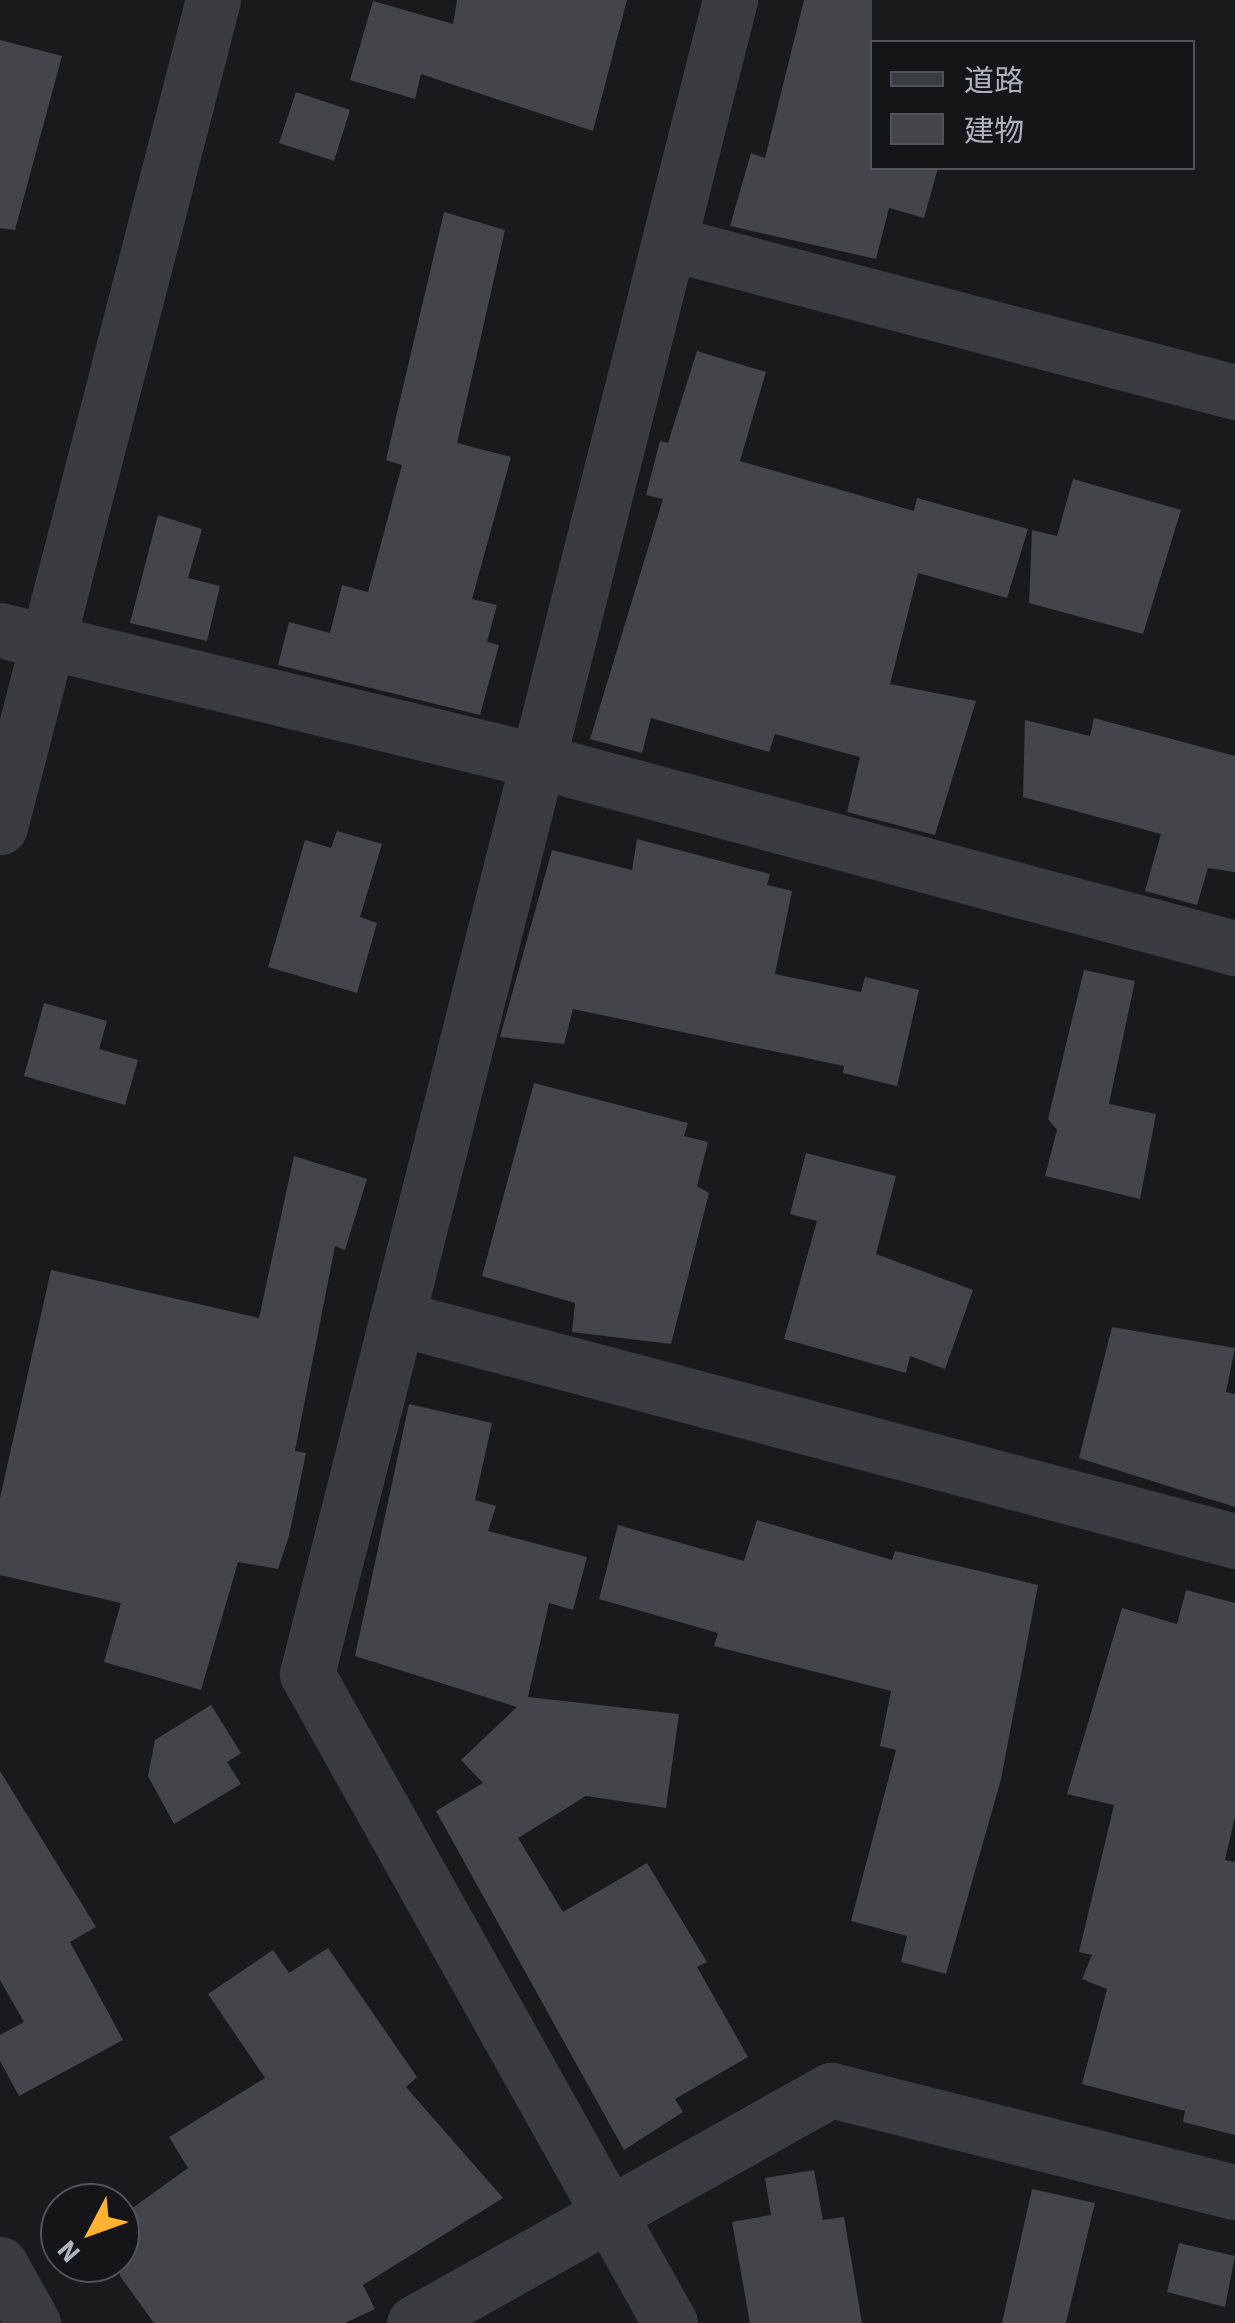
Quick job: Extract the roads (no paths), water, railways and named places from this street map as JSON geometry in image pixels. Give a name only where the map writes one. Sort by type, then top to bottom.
[{"type":"street","points":[[0,827],[24,635],[213,0]]},
{"type":"street","points":[[670,2323],[307,1674],[730,0]]},
{"type":"street","points":[[669,243],[1235,392]]},
{"type":"street","points":[[24,635],[538,761],[1235,948]]},
{"type":"street","points":[[397,1318],[1235,1541]]},
{"type":"street","points":[[414,2323],[831,2090],[1235,2192]]},
{"type":"street","points":[[0,2264],[34,2323]]}]
